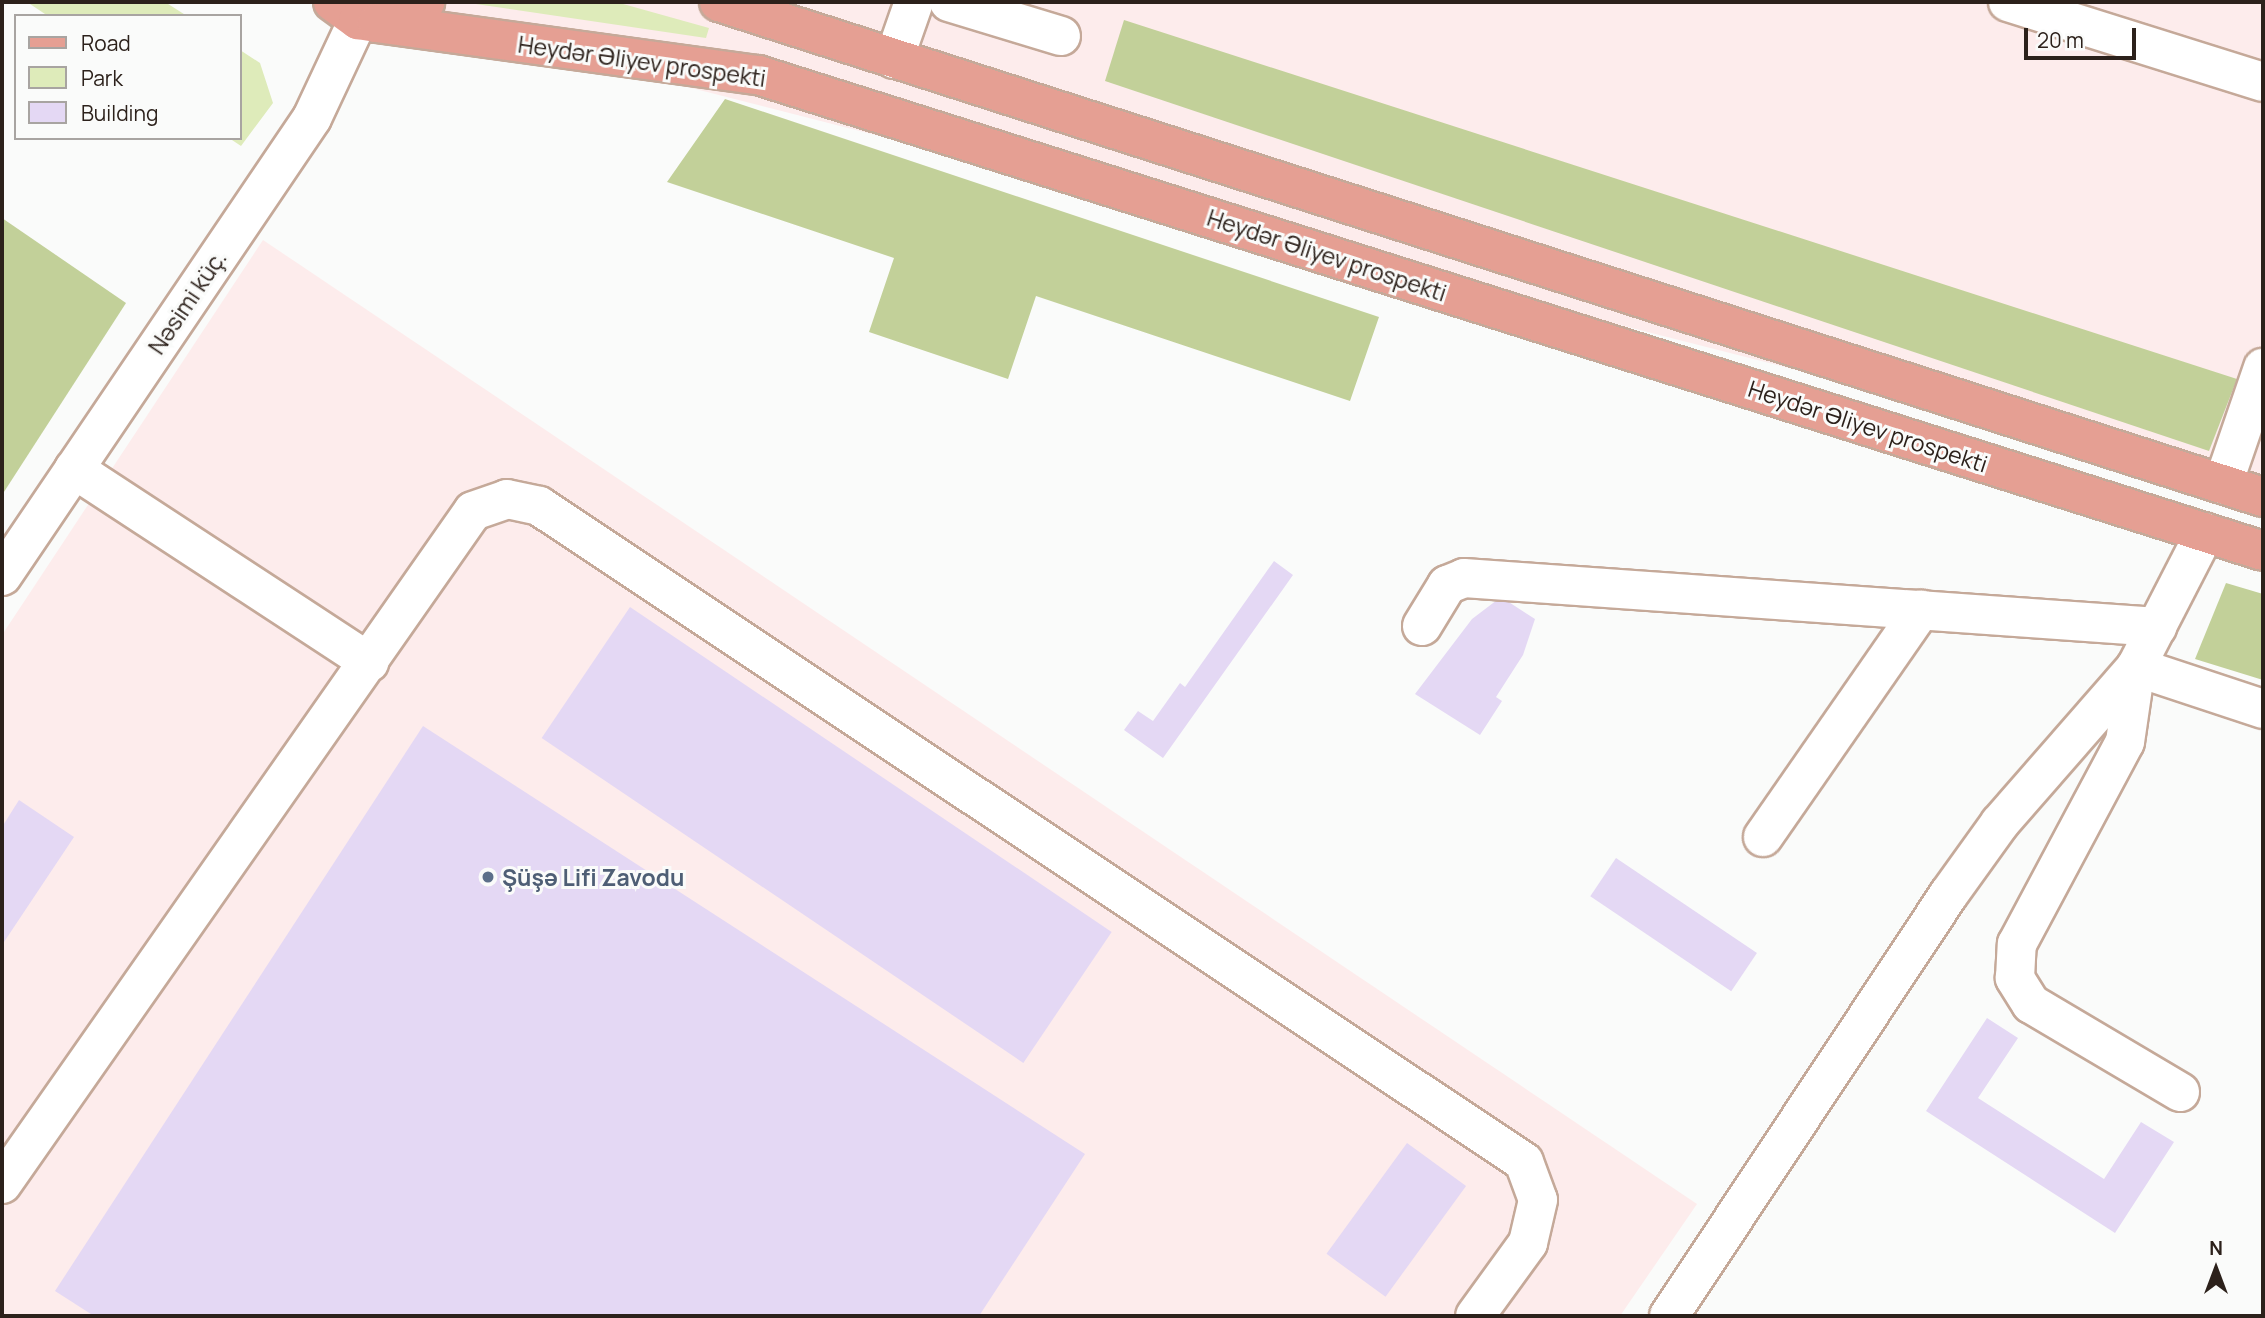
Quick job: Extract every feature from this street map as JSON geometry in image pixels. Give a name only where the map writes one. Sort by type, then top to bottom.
[{"type":"main road","name":"Heydər Əliyev prospekti","points":[[315,2],[356,15],[758,75],[2263,551]]},
{"type":"main road","points":[[356,15],[396,21],[425,2]]},
{"type":"main road","points":[[719,2],[2263,497]]},
{"type":"street","points":[[894,59],[914,2]]},
{"type":"street","points":[[949,2],[1061,36]]},
{"type":"street","points":[[2008,2],[2050,8],[2263,82]]},
{"type":"street","name":"Nəsimi küç.","points":[[5,565],[74,469],[313,118],[356,15]]},
{"type":"street","points":[[2223,484],[2263,368]]},
{"type":"street","points":[[74,469],[369,662]]},
{"type":"street","points":[[2,1184],[472,511],[507,499],[539,506],[1524,1162],[1538,1200],[1528,1243],[1475,1316]]},
{"type":"street","points":[[1669,1316],[1979,854],[2136,667],[2205,533]]},
{"type":"street","points":[[1422,626],[1447,585],[1464,578],[2157,627]]},
{"type":"street","points":[[1763,837],[1921,610]]},
{"type":"street","points":[[2136,667],[2263,709]]},
{"type":"street","points":[[2136,667],[2125,742],[2017,944],[2015,978],[2031,1004],[2180,1091]]},
{"type":"shaded area","points":[[354,2],[2263,2],[2263,489]]},
{"type":"shaded area","name":"Şüşə Lifi Zavodu","points":[[263,240],[1697,1204],[1620,1316],[2,1316],[2,635]]},
{"type":"green space","points":[[27,2],[165,2],[184,14],[45,14]]},
{"type":"green space","points":[[462,2],[616,2],[709,28],[706,38]]},
{"type":"green space","points":[[1124,20],[2237,379],[2209,451],[1105,81]]},
{"type":"green space","points":[[242,51],[260,63],[273,103],[241,146],[232,140],[242,140]]},
{"type":"green space","points":[[725,99],[1379,317],[1350,401],[1036,296],[1008,379],[869,332],[894,258],[667,182]]},
{"type":"green space","points":[[2,218],[126,303],[2,495]]},
{"type":"green space","points":[[2226,583],[2263,594],[2263,680],[2195,659]]},
{"type":"building","points":[[1274,561],[1293,575],[1163,758],[1124,730],[1138,711],[1153,721],[1180,683],[1185,687]]},
{"type":"building","points":[[1501,597],[1535,619],[1523,655],[1496,697],[1502,701],[1480,735],[1415,694],[1472,619]]},
{"type":"building","points":[[630,607],[1112,932],[1023,1063],[542,738]]},
{"type":"building","points":[[423,726],[1085,1154],[979,1316],[94,1316],[55,1291]]},
{"type":"building","points":[[19,800],[74,837],[2,945],[2,827]]},
{"type":"building","points":[[1616,858],[1757,953],[1731,991],[1590,896]]},
{"type":"building","points":[[1987,1018],[2018,1038],[1978,1098],[2104,1179],[2141,1122],[2174,1142],[2115,1233],[1926,1111]]},
{"type":"building","points":[[1407,1143],[1466,1186],[1386,1297],[1326,1254]]},
{"type":"place","name":"Şüşə Lifi Zavodu","points":[[488,877]]}]
